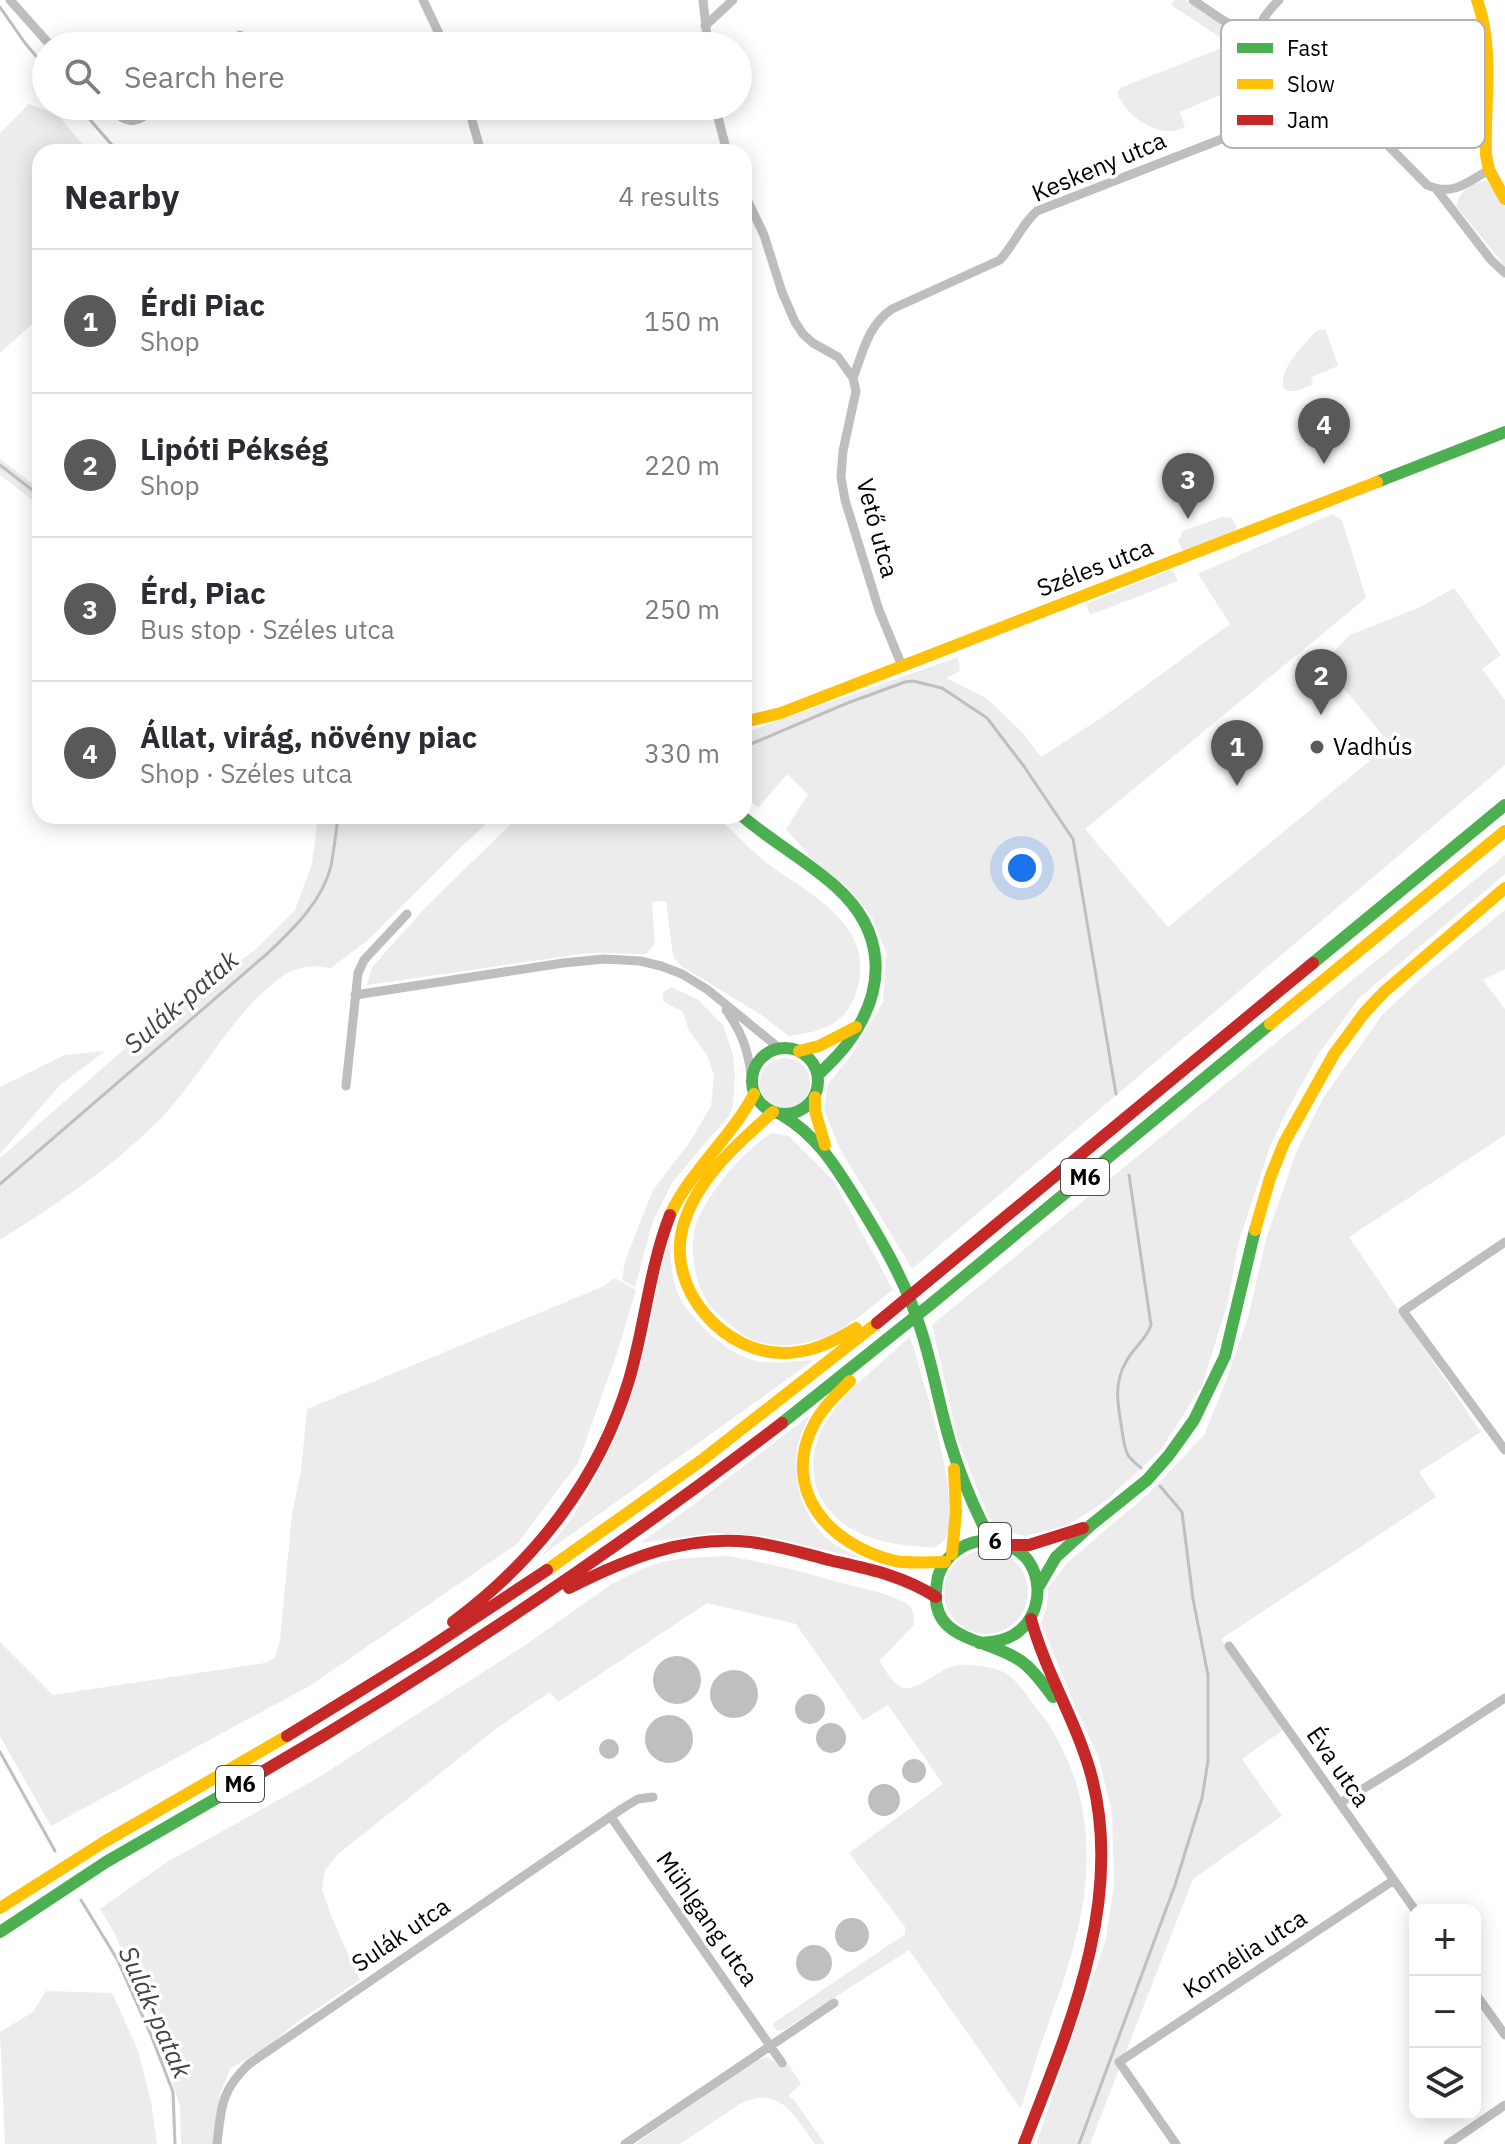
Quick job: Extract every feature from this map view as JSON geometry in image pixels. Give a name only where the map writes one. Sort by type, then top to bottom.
[{"type":"main road","points":[[1477,0],[1483,20]]},
{"type":"main road","points":[[1485,33],[1485,141],[1489,170],[1505,199]]},
{"type":"main road","name":"Széles utca","points":[[752,720],[781,713],[1505,432]]},
{"type":"main road","name":"M6","points":[[0,1908],[71,1862],[361,1692],[497,1605],[653,1496],[899,1305],[1505,805]]},
{"type":"main road","points":[[752,824],[833,884],[855,906],[865,921],[876,951],[876,979],[866,1012],[850,1040],[818,1075]]},
{"type":"main road","name":"M6","points":[[0,1932],[80,1878],[318,1739],[480,1637],[679,1500],[903,1326],[1505,831]]},
{"type":"main road","name":"6","points":[[1039,1586],[1056,1557],[1159,1467],[1182,1438],[1204,1401],[1225,1356],[1250,1245],[1270,1178],[1292,1127],[1334,1054],[1385,991],[1505,888]]},
{"type":"main road","points":[[799,1051],[819,1046],[856,1027]]},
{"type":"main road","points":[[827,1152],[797,1123],[778,1114],[765,1108],[754,1094],[751,1075],[761,1057],[779,1048],[789,1048],[808,1057],[818,1075],[815,1095],[810,1104],[801,1110],[778,1114],[749,1133],[703,1184],[687,1214],[682,1233],[682,1262],[690,1291],[713,1323],[739,1343],[756,1350],[784,1353],[826,1346],[869,1318],[899,1305]]},
{"type":"main road","points":[[361,1692],[392,1662],[462,1616],[497,1587],[528,1557],[566,1510],[594,1464],[619,1409],[632,1367],[652,1268],[672,1210],[689,1180],[741,1118],[754,1094]]},
{"type":"main road","points":[[815,1095],[818,1126],[827,1152],[881,1239],[914,1308],[952,1446],[969,1494],[991,1541]]},
{"type":"main road","points":[[903,1326],[836,1395],[813,1427],[804,1469],[811,1500],[831,1531],[861,1551],[912,1563],[949,1558],[956,1535],[957,1492],[952,1446]]},
{"type":"main road","name":"6","points":[[936,1597],[937,1578],[949,1558],[970,1544],[991,1541],[1029,1545],[1091,1525]]},
{"type":"main road","points":[[480,1637],[609,1567],[643,1554],[689,1543],[737,1541],[782,1548],[874,1570],[924,1588],[936,1597],[943,1618],[952,1630],[965,1639],[1017,1658],[1039,1679],[1066,1713]]},
{"type":"main road","name":"6","points":[[1008,1545],[1029,1561],[1035,1573],[1039,1600],[1031,1619]]},
{"type":"main road","points":[[979,1643],[1009,1639],[1031,1619]]},
{"type":"main road","points":[[1024,2144],[1054,2065],[1094,1934],[1102,1859],[1101,1826],[1093,1783],[1042,1655],[1031,1619]]},
{"type":"street","points":[[10,0],[39,32]]},
{"type":"street","points":[[423,0],[438,32]]},
{"type":"street","points":[[703,0],[706,32]]},
{"type":"street","points":[[705,26],[733,0]]},
{"type":"street","points":[[1193,0],[1223,20]]},
{"type":"street","points":[[1262,20],[1279,0]]},
{"type":"street","points":[[472,120],[479,144]]},
{"type":"street","points":[[719,120],[725,144]]},
{"type":"street","name":"Keskeny utca","points":[[853,378],[868,336],[881,316],[1000,260],[1037,211],[1221,139]]},
{"type":"street","points":[[1391,148],[1427,185],[1437,190],[1491,260],[1505,273]]},
{"type":"street","points":[[1437,190],[1454,189],[1489,170]]},
{"type":"street","points":[[752,210],[795,322],[813,343],[838,357],[853,378]]},
{"type":"street","name":"Vető utca","points":[[853,378],[856,391],[843,451],[841,477],[845,500],[879,610],[902,666]]},
{"type":"street","points":[[346,1086],[358,973],[364,960],[407,914]]},
{"type":"street","points":[[355,995],[563,963],[604,959],[640,961],[661,966],[708,990],[779,1048]]},
{"type":"street","points":[[719,1001],[738,1027],[749,1050],[751,1075]]},
{"type":"street","points":[[1505,1242],[1403,1311],[1505,1450]]},
{"type":"street","name":"Éva utca","points":[[1229,1646],[1411,1904]]},
{"type":"street","points":[[1340,1803],[1505,1698]]},
{"type":"street","name":"Sulák utca","points":[[217,2144],[227,2091],[249,2064],[638,1799],[653,1797]]},
{"type":"street","name":"Mühlgang utca","points":[[611,1817],[782,2063]]},
{"type":"street","name":"Kornélia utca","points":[[1176,2144],[1119,2062],[1394,1880]]},
{"type":"street","points":[[1481,2001],[1505,2035]]},
{"type":"street","points":[[625,2144],[834,2003]]},
{"type":"street","points":[[1448,2144],[1505,2105]]},
{"type":"shaded area","points":[[1174,0],[1185,0],[1221,23],[1221,38],[1171,5]]},
{"type":"shaded area","points":[[1221,48],[1221,95],[1180,112],[1185,127],[1176,131],[1155,129],[1136,118],[1117,93],[1120,88]]},
{"type":"shaded area","points":[[29,104],[32,105],[32,120],[62,120],[82,144],[32,144],[32,324],[0,353],[0,133]]},
{"type":"shaded area","points":[[1487,181],[1505,207],[1505,266],[1456,206],[1465,189]]},
{"type":"shaded area","points":[[1326,331],[1338,366],[1311,377],[1313,384],[1297,391],[1288,391],[1283,387],[1285,371],[1315,332]]},
{"type":"shaded area","points":[[0,459],[32,483],[32,500],[0,475]]},
{"type":"shaded area","points":[[1332,514],[1342,520],[1366,598],[1085,829],[1168,927],[1390,744],[1323,663],[1350,635],[1420,607],[1454,588],[1501,655],[1482,669],[1505,700],[1505,765],[912,1269],[840,1149],[824,1110],[828,1084],[852,1054],[883,1002],[886,952],[872,917],[849,889],[814,861],[786,829],[808,794],[787,774],[758,808],[752,802],[752,730],[958,657],[960,671],[946,678],[986,698],[1023,733],[1041,757],[1107,714],[1230,624],[1198,574]]},
{"type":"shaded area","points":[[1222,517],[1232,518],[1237,527],[1233,532],[1183,551],[1178,541],[1183,531]]},
{"type":"shaded area","points":[[1173,571],[1178,581],[1090,615],[1086,604]]},
{"type":"shaded area","points":[[317,824],[486,824],[368,940],[331,968],[295,970],[266,990],[143,1136],[84,1184],[0,1240],[0,1158],[145,1031],[256,949],[295,910],[312,864]]},
{"type":"shaded area","points":[[511,824],[725,824],[764,860],[840,918],[852,935],[859,953],[860,974],[854,998],[843,1016],[828,1026],[789,1036],[760,1014],[681,966],[673,956],[666,901],[652,902],[655,944],[646,954],[588,953],[367,985],[372,967],[426,907]]},
{"type":"shaded area","points":[[1505,855],[1505,874],[1358,999],[1318,1055],[1271,1144],[1238,1244],[1228,1302],[1202,1386],[1160,1451],[1104,1502],[1068,1525],[1026,1536],[997,1530],[989,1518],[958,1440],[932,1325]]},
{"type":"shaded area","points":[[1505,910],[1505,969],[1483,980],[1505,1009],[1505,1135],[1349,1237],[1481,1432],[1419,1472],[1436,1497],[1221,1639],[1283,1730],[1242,1759],[1282,1816],[1193,1879],[1090,2144],[1036,2144],[1105,1942],[1114,1886],[1112,1812],[1098,1756],[1041,1623],[1047,1606],[1048,1588],[1068,1562],[1148,1494],[1204,1435],[1249,1314],[1267,1236],[1297,1150],[1323,1098],[1382,1015]]},
{"type":"shaded area","points":[[671,987],[697,999],[723,1025],[733,1055],[733,1106],[729,1116],[672,1183],[653,1221],[635,1287],[622,1280],[625,1261],[653,1190],[690,1142],[711,1106],[714,1076],[707,1055],[689,1031],[683,1012],[663,1001],[663,993]]},
{"type":"shaded area","points":[[105,1051],[60,1085],[0,1154],[0,1087],[65,1055]]},
{"type":"shaded area","points":[[785,1058],[803,1065],[810,1083],[803,1101],[785,1108],[767,1101],[760,1083],[767,1065]]},
{"type":"shaded area","points":[[772,1133],[789,1136],[834,1181],[893,1290],[841,1329],[805,1343],[777,1345],[759,1342],[728,1323],[703,1295],[693,1256],[695,1227],[707,1202],[738,1162]]},
{"type":"shaded area","points":[[670,1235],[672,1273],[679,1296],[699,1323],[718,1340],[737,1354],[763,1362],[814,1360],[541,1556],[569,1522],[621,1427],[649,1333]]},
{"type":"shaded area","points":[[615,1278],[636,1290],[578,1463],[517,1544],[311,1685],[51,1826],[0,1736],[0,1642],[53,1695],[265,1663],[275,1658],[280,1640],[292,1514],[301,1471],[307,1409],[602,1287]]},
{"type":"shaded area","points":[[910,1336],[939,1440],[950,1500],[950,1523],[945,1539],[935,1548],[886,1542],[851,1528],[825,1504],[813,1472],[819,1437],[836,1407]]},
{"type":"shaded area","points":[[809,1416],[796,1458],[801,1498],[812,1522],[830,1541],[863,1559],[766,1536],[714,1533],[640,1543],[685,1511]]},
{"type":"shaded area","points":[[978,1550],[994,1550],[1010,1557],[1021,1568],[1028,1592],[1025,1608],[1016,1622],[994,1634],[978,1634],[962,1627],[951,1616],[944,1600],[944,1584],[951,1568],[962,1557]]},
{"type":"shaded area","points":[[727,1556],[801,1572],[884,1594],[905,1603],[912,1609],[914,1625],[879,1661],[896,1684],[909,1688],[959,1665],[1002,1671],[1024,1692],[1060,1743],[1075,1779],[1083,1811],[1086,1872],[1083,1902],[1069,1962],[1021,2109],[909,1950],[785,2029],[777,2031],[772,2024],[905,1934],[905,1927],[849,1853],[943,1784],[888,1705],[863,1720],[796,1624],[707,1603],[558,1702],[550,1692],[497,1728],[338,1854],[325,1870],[322,1890],[360,1980],[297,2022],[266,2048],[231,2068],[220,2093],[215,2144],[181,2144],[180,2106],[157,2034],[115,1934],[100,1909],[167,1862],[316,1779],[521,1648],[612,1584],[662,1562]]},
{"type":"shaded area","points":[[677,1656],[694,1663],[701,1680],[694,1697],[677,1704],[660,1697],[653,1680],[660,1663]]},
{"type":"shaded area","points":[[734,1670],[751,1677],[758,1694],[751,1711],[734,1718],[717,1711],[710,1694],[717,1677]]},
{"type":"shaded area","points":[[810,1694],[821,1698],[825,1709],[821,1720],[810,1724],[799,1720],[795,1709],[799,1698]]},
{"type":"shaded area","points":[[669,1715],[686,1722],[693,1739],[686,1756],[669,1763],[652,1756],[645,1739],[652,1722]]},
{"type":"shaded area","points":[[831,1723],[842,1727],[846,1738],[842,1749],[831,1753],[820,1749],[816,1738],[820,1727]]},
{"type":"shaded area","points":[[609,1739],[616,1742],[619,1749],[616,1756],[609,1759],[602,1756],[599,1749],[602,1742]]},
{"type":"shaded area","points":[[914,1759],[922,1763],[926,1771],[922,1779],[914,1783],[906,1779],[902,1771],[906,1763]]},
{"type":"shaded area","points":[[884,1784],[895,1789],[900,1800],[895,1811],[884,1816],[873,1811],[868,1800],[873,1789]]},
{"type":"shaded area","points":[[852,1918],[864,1923],[869,1935],[864,1947],[852,1952],[840,1947],[835,1935],[840,1923]]},
{"type":"shaded area","points":[[814,1945],[827,1950],[832,1963],[827,1976],[814,1981],[801,1976],[796,1963],[801,1950]]},
{"type":"shaded area","points":[[46,1991],[112,1993],[138,2050],[151,2101],[157,2144],[5,2144],[0,2032],[33,2012]]},
{"type":"shaded area","points":[[766,2057],[778,2066],[786,2061],[801,2084],[788,2096],[825,2144],[815,2144],[785,2106],[766,2098],[740,2104],[680,2144],[635,2144],[757,2060]]},
{"type":"waterway","name":"Sulák-patak","points":[[0,7],[32,51]]},
{"type":"waterway","name":"Sulák-patak","points":[[90,120],[111,144]]},
{"type":"waterway","points":[[0,465],[32,490]]},
{"type":"waterway","points":[[752,744],[845,704],[913,681],[942,688],[987,718],[1073,839],[1116,1094]]},
{"type":"waterway","name":"Sulák-patak","points":[[0,1184],[268,953],[297,924],[314,903],[327,879],[337,824]]},
{"type":"waterway","points":[[1129,1175],[1151,1325],[1122,1370],[1118,1395],[1126,1449],[1129,1457],[1141,1468]]},
{"type":"waterway","points":[[1079,2144],[1175,1885],[1202,1798],[1208,1761],[1208,1675],[1193,1599],[1182,1512],[1160,1486]]},
{"type":"waterway","name":"Sulák-patak","points":[[0,1752],[55,1851]]},
{"type":"waterway","name":"Sulák-patak","points":[[81,1900],[117,1959],[173,2092],[175,2144]]},
{"type":"traffic: fast","points":[[1377,482],[1505,432]]},
{"type":"traffic: fast","points":[[1313,963],[1505,805]]},
{"type":"traffic: fast","points":[[752,824],[835,886],[852,903],[872,941],[876,961],[870,1002],[847,1044],[818,1075]]},
{"type":"traffic: fast","points":[[782,1423],[1270,1024]]},
{"type":"traffic: fast","points":[[778,1048],[792,1048],[804,1053],[813,1062],[818,1081],[816,1094],[809,1105],[792,1114],[778,1114],[766,1109],[757,1100],[752,1088],[752,1074],[757,1062],[766,1053],[778,1048]]},
{"type":"traffic: fast","points":[[782,1115],[814,1141],[847,1184],[899,1276],[925,1342],[955,1457],[991,1541]]},
{"type":"traffic: fast","points":[[1039,1586],[1056,1557],[1147,1480],[1194,1420],[1225,1356],[1255,1230]]},
{"type":"traffic: fast","points":[[979,1643],[984,1643],[1000,1640],[1015,1634],[1027,1622],[1037,1600],[1031,1564],[1013,1548],[990,1541],[966,1545],[943,1565],[938,1576],[936,1602],[941,1617],[962,1635],[976,1641],[992,1647],[1007,1653],[1021,1661],[1053,1697]]},
{"type":"traffic: fast","points":[[0,1932],[106,1862],[262,1772]]},
{"type":"traffic: slow","points":[[1477,0],[1482,20]]},
{"type":"traffic: slow","points":[[1485,33],[1486,155],[1489,170],[1505,199]]},
{"type":"traffic: slow","points":[[752,720],[781,713],[1377,482]]},
{"type":"traffic: slow","points":[[1270,1024],[1505,831]]},
{"type":"traffic: slow","points":[[1255,1230],[1284,1143],[1334,1054],[1385,991],[1505,888]]},
{"type":"traffic: slow","points":[[799,1051],[819,1046],[856,1027]]},
{"type":"traffic: slow","points":[[670,1215],[689,1183],[754,1094]]},
{"type":"traffic: slow","points":[[815,1097],[815,1111],[825,1145]]},
{"type":"traffic: slow","points":[[773,1112],[720,1163],[698,1192],[683,1226],[680,1250],[683,1273],[692,1295],[722,1331],[742,1343],[765,1351],[788,1353],[815,1348],[856,1328]]},
{"type":"traffic: slow","points":[[547,1570],[702,1460],[877,1323]]},
{"type":"traffic: slow","points":[[850,1381],[830,1401],[814,1424],[805,1449],[803,1472],[807,1493],[817,1512],[850,1543],[895,1561],[945,1562]]},
{"type":"traffic: slow","points":[[952,1554],[956,1512],[954,1469]]},
{"type":"traffic: slow","points":[[0,1908],[104,1842],[287,1736]]},
{"type":"traffic: jam","points":[[877,1323],[1313,963]]},
{"type":"traffic: jam","points":[[453,1622],[511,1573],[537,1545],[582,1484],[600,1451],[629,1380],[657,1256],[670,1215]]},
{"type":"traffic: jam","points":[[262,1772],[528,1606],[782,1423]]},
{"type":"traffic: jam","points":[[1011,1545],[1029,1545],[1083,1528]]},
{"type":"traffic: jam","points":[[569,1588],[656,1552],[702,1542],[726,1541],[771,1545],[873,1570],[899,1578],[936,1597]]},
{"type":"traffic: jam","points":[[287,1736],[547,1570]]},
{"type":"traffic: jam","points":[[1024,2144],[1073,2011],[1096,1919],[1101,1872],[1100,1825],[1092,1778],[1031,1619]]},
{"type":"place","name":"Állat, virág, növény piac","points":[[1324,464]]},
{"type":"place","name":"Érd, Piac","points":[[1188,519]]},
{"type":"place","name":"Lipóti Pékség","points":[[1321,715]]},
{"type":"place","name":"Vadhús","points":[[1317,747]]},
{"type":"place","name":"Érdi Piac","points":[[1237,786]]}]
